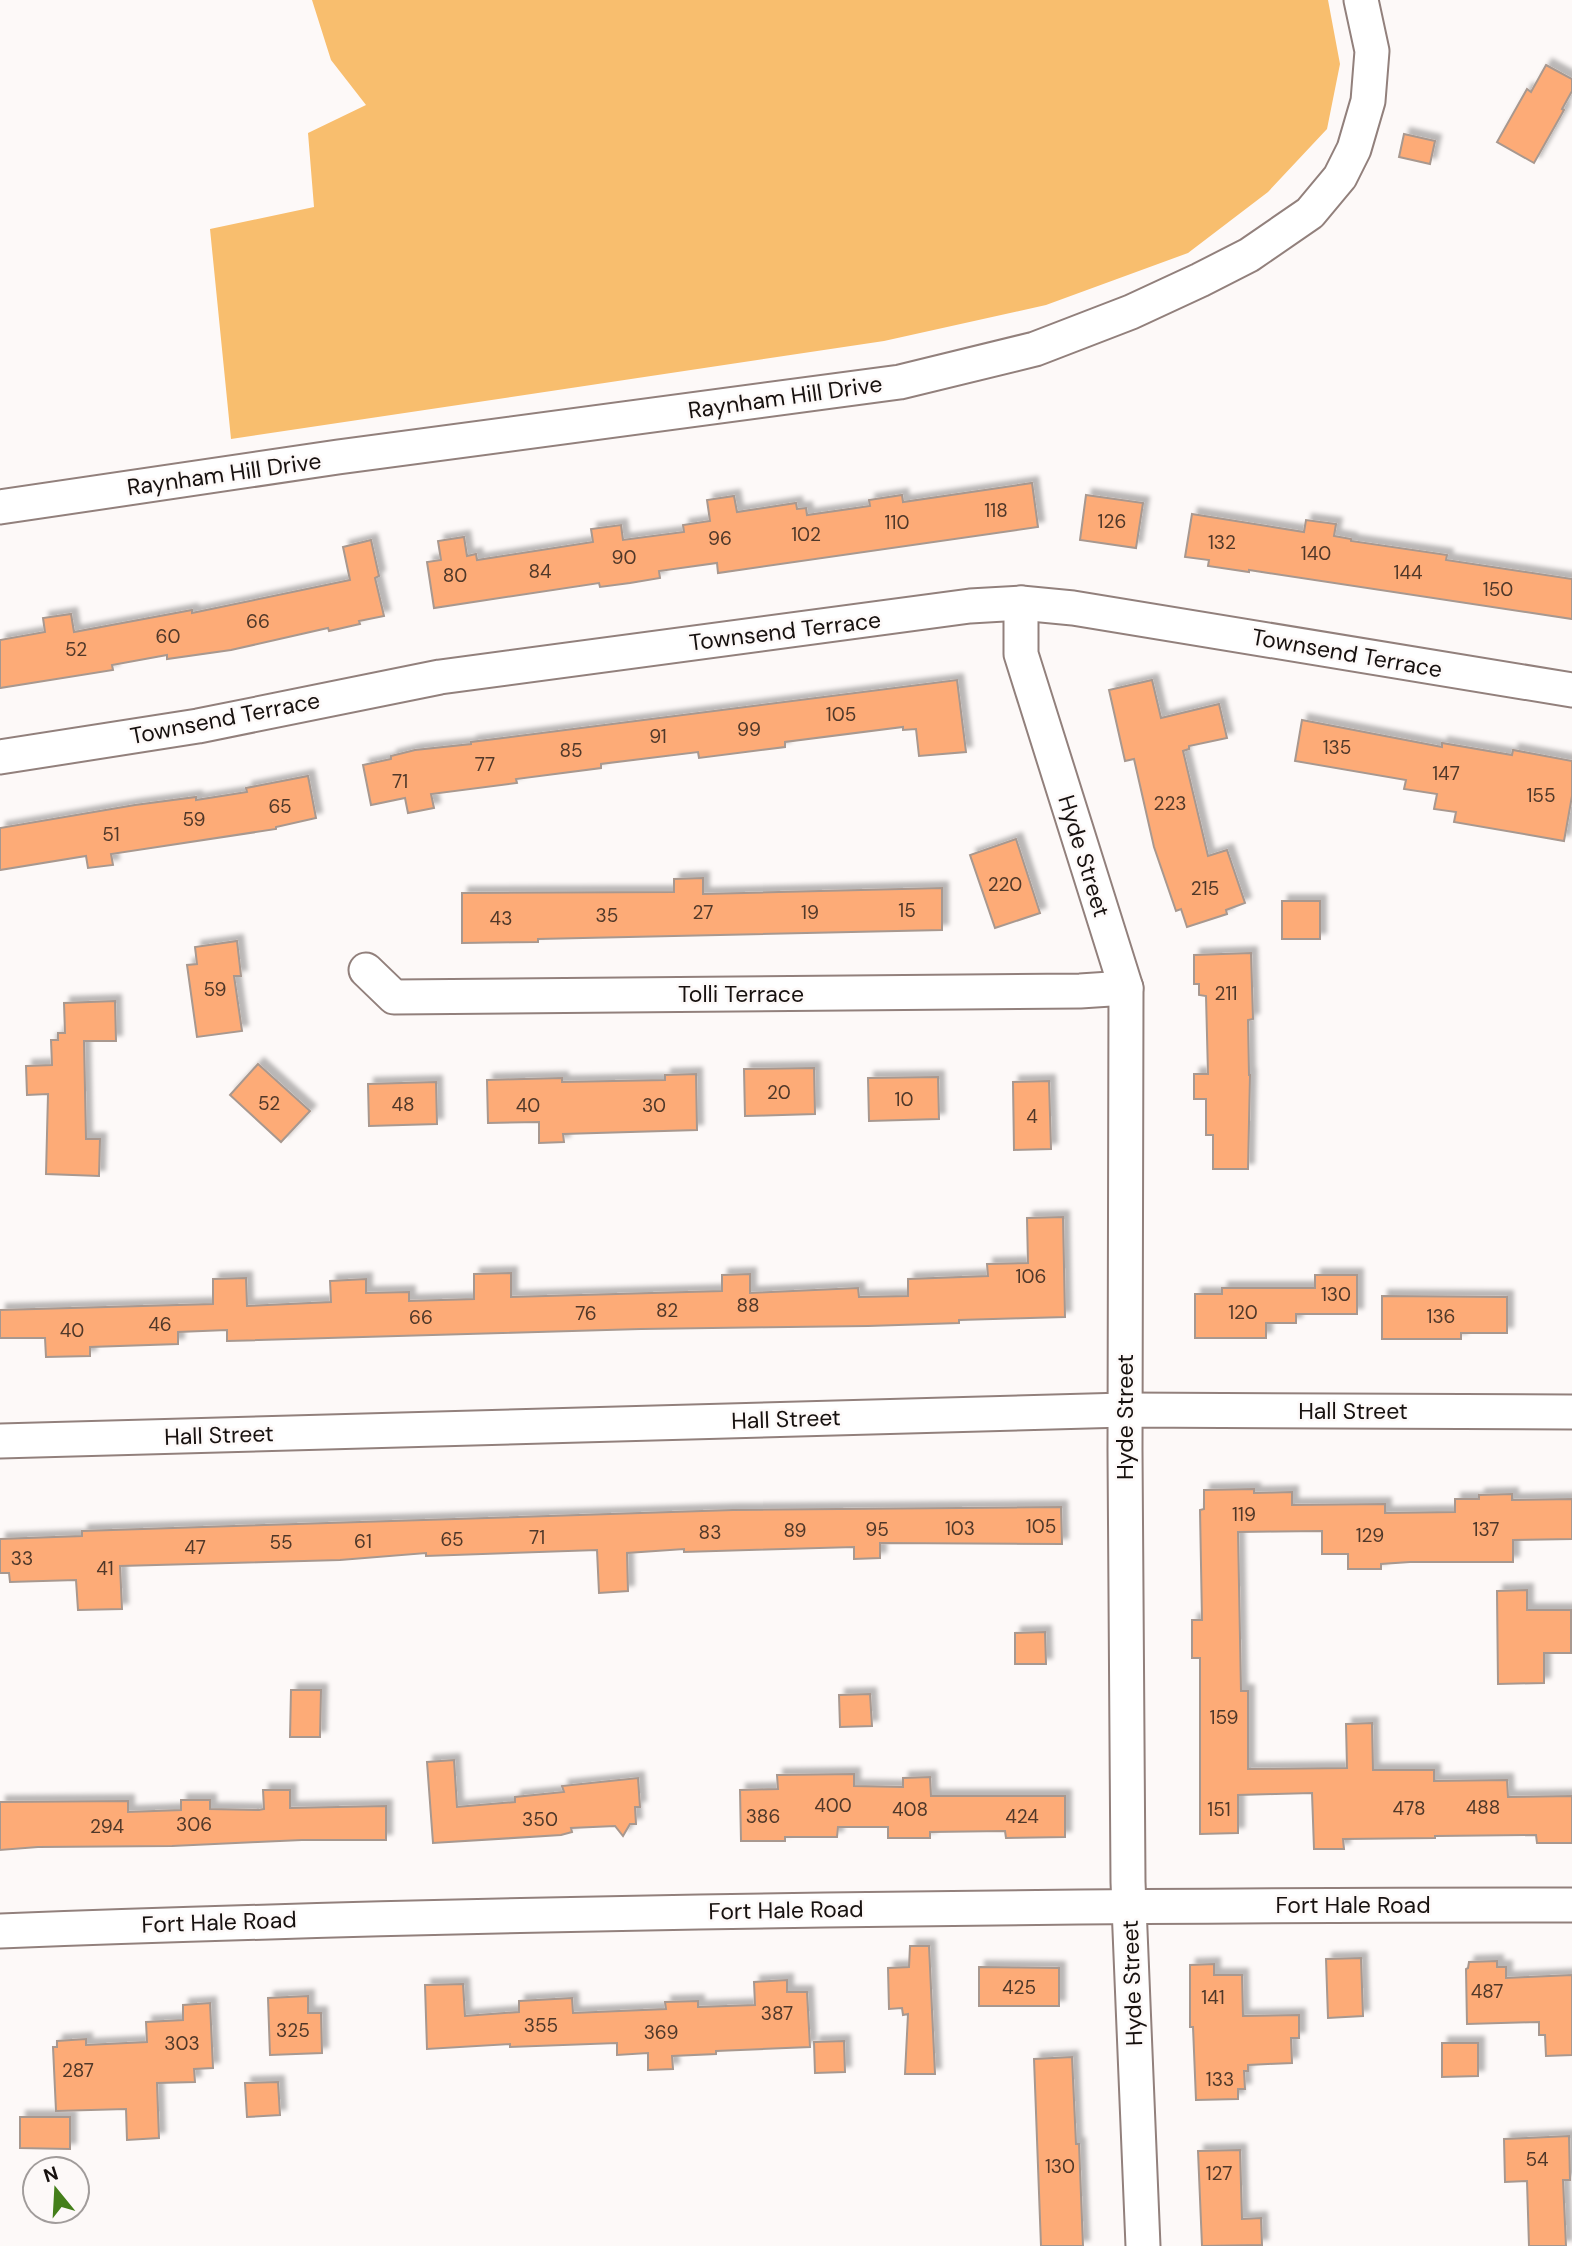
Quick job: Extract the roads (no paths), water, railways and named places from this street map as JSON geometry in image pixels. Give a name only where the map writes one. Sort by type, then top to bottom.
[{"type":"street","name":"Raynham Hill Drive","points":[[0,507],[365,453],[900,382],[1035,349],[1131,312],[1200,280],[1249,255],[1310,213],[1340,177],[1354,149],[1368,101],[1372,51],[1361,0]]},
{"type":"street","name":"Townsend Terrace","points":[[0,757],[198,726],[440,677],[970,606],[1021,603],[1086,610],[1572,690]]},
{"type":"street","name":"Hyde Street","points":[[1021,603],[1021,654],[1126,988],[1128,1906],[1143,2246]]},
{"type":"street","name":"Tolli Terrace","points":[[366,970],[394,997],[1066,991],[1126,988]]},
{"type":"street","name":"Hall Street","points":[[0,1441],[1125,1410],[1572,1412]]},
{"type":"street","name":"Fort Hale Road","points":[[0,1931],[299,1919],[573,1913],[1128,1906],[1572,1905]]}]
